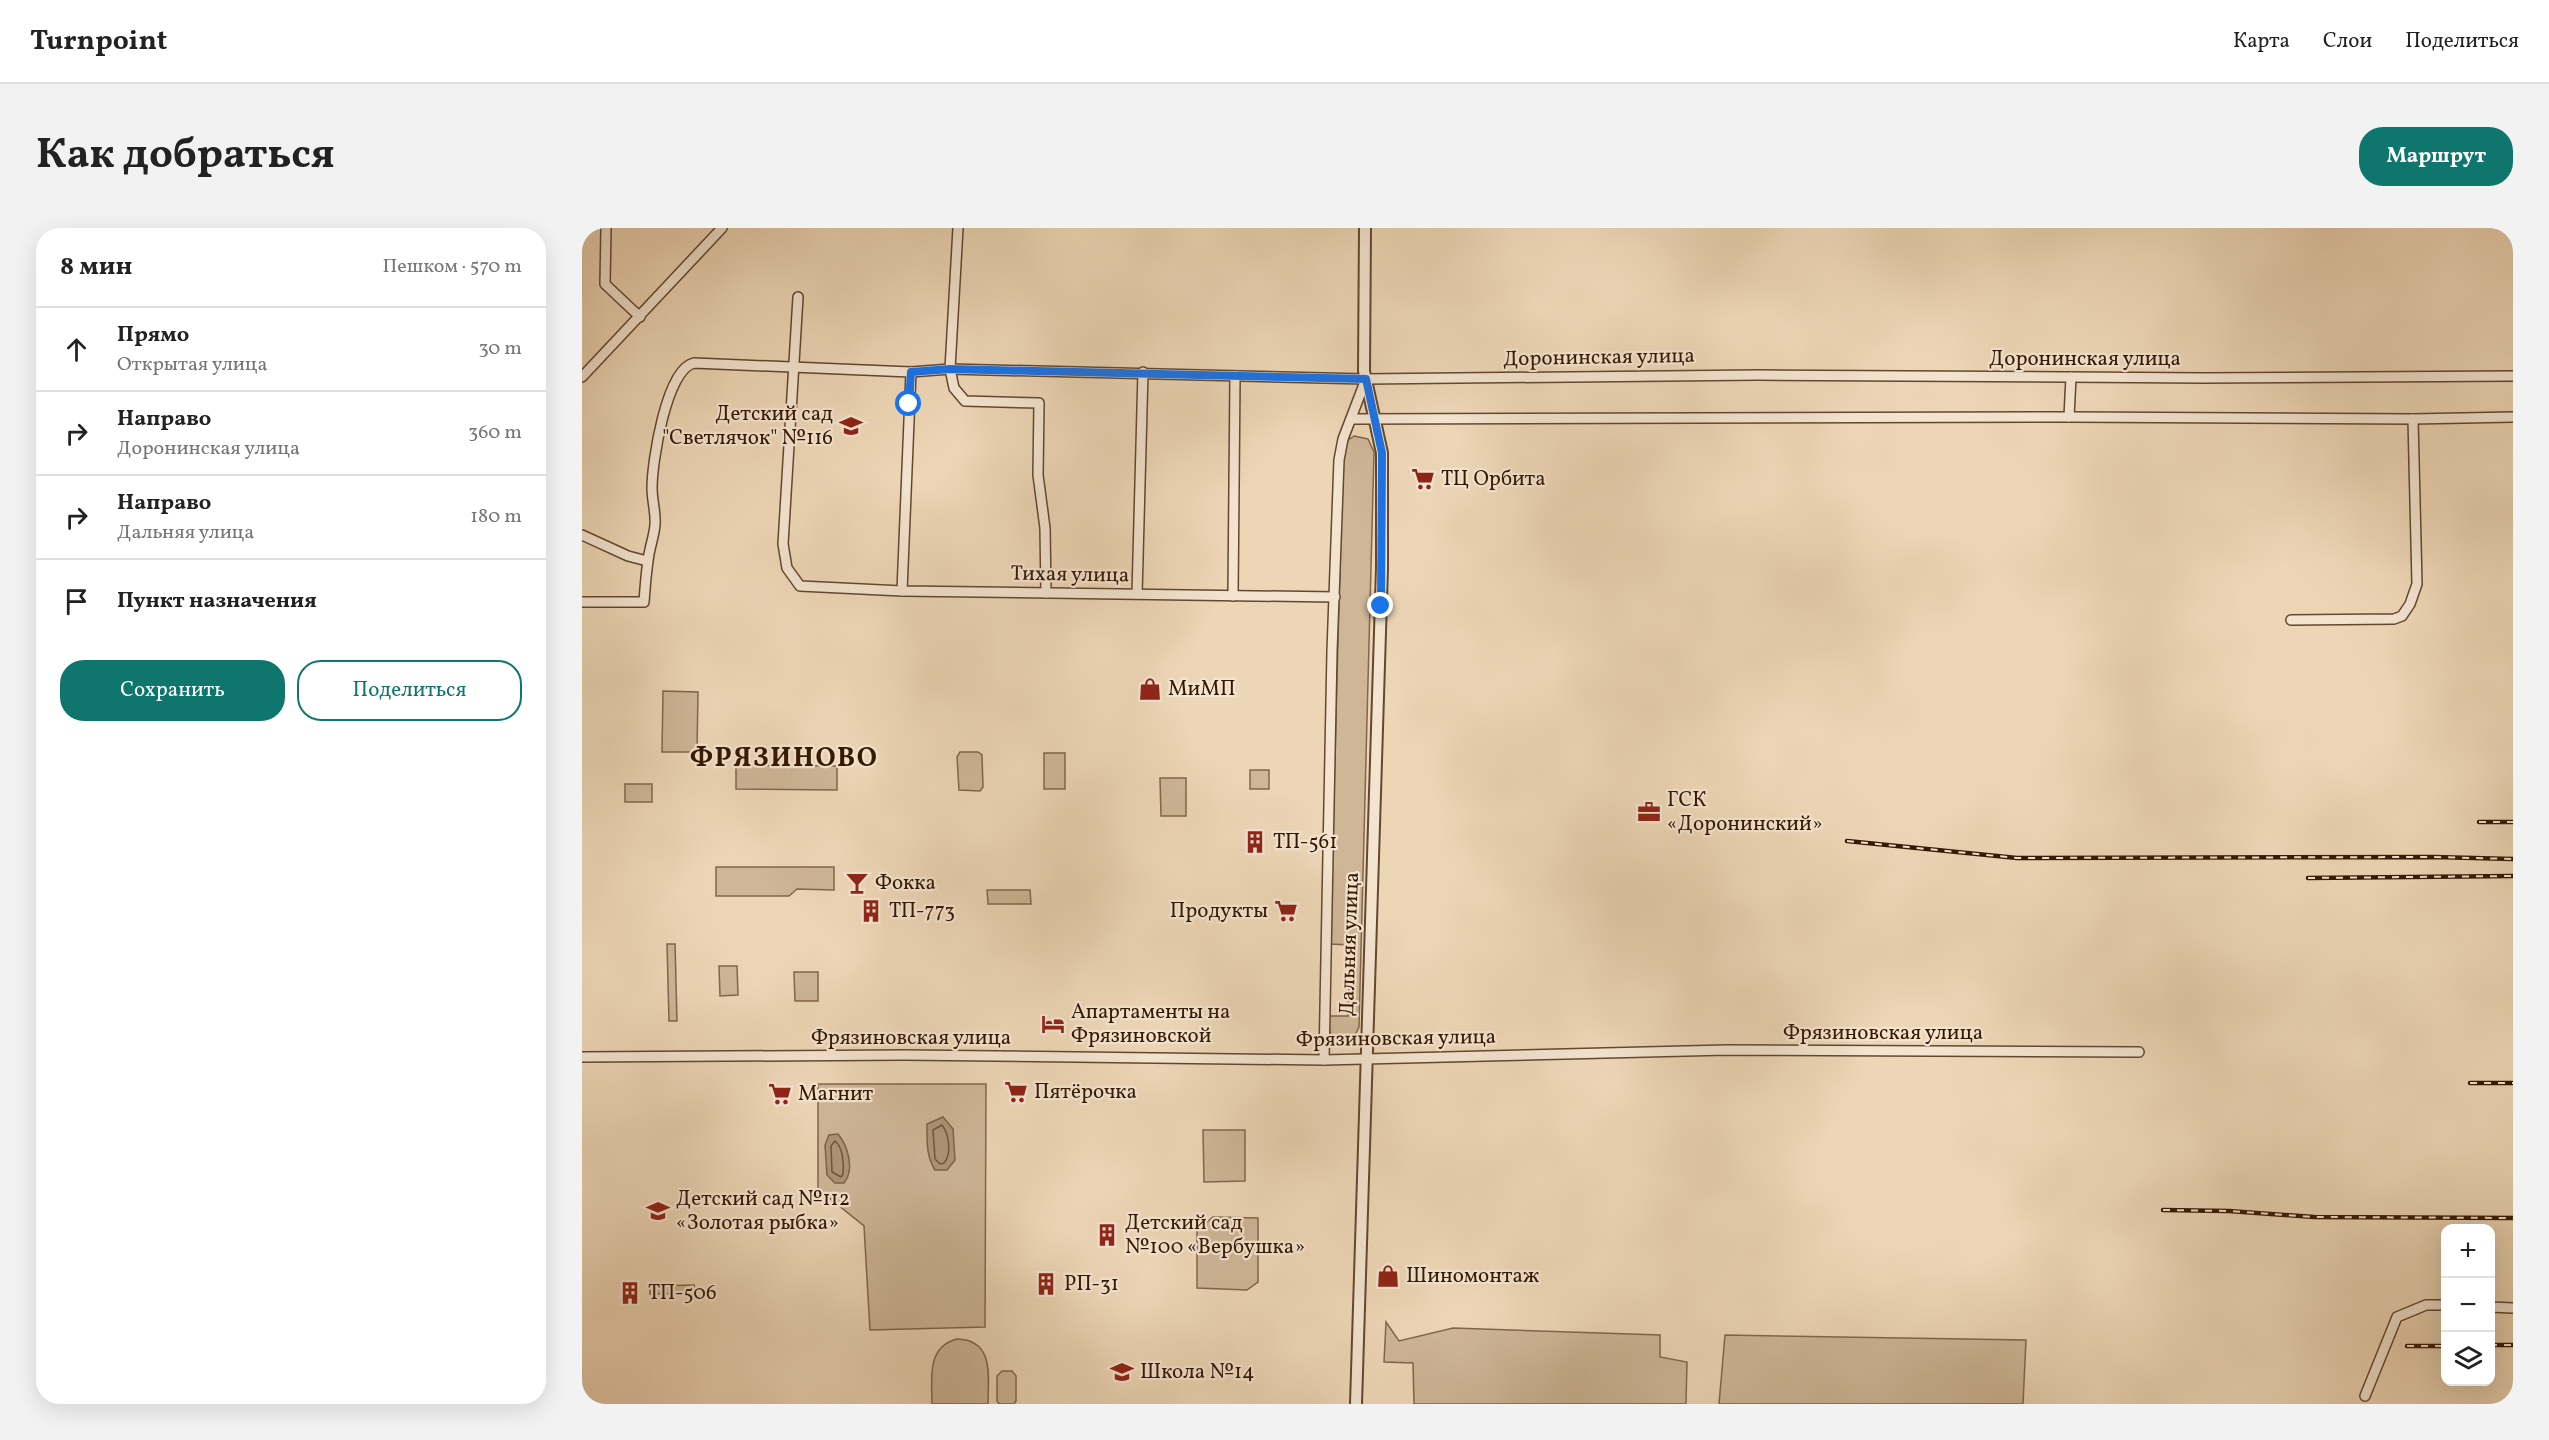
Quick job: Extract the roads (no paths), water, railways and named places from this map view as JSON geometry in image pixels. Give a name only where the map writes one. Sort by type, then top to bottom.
[{"type":"street","points":[[606,228],[605,284],[640,317]]},
{"type":"street","points":[[582,377],[719,232],[708,228]]},
{"type":"street","points":[[958,228],[950,369],[954,388],[965,401],[1039,403],[1038,475],[1045,528],[1046,593]]},
{"type":"street","name":"Дальняя улица","points":[[1356,1404],[1382,568],[1382,453],[1366,379],[1365,228]]},
{"type":"street","points":[[793,367],[796,353],[798,297]]},
{"type":"street","name":"Доронинская улица","points":[[647,561],[656,513],[652,489],[655,459],[666,403],[678,376],[687,365],[702,362],[911,372],[950,369],[1366,379],[1747,375],[2513,376]]},
{"type":"street","name":"Тихая улица","points":[[793,367],[783,544],[787,568],[800,586],[902,591],[1335,597]]},
{"type":"street","points":[[902,591],[911,372]]},
{"type":"street","points":[[1137,594],[1143,372]]},
{"type":"street","points":[[1233,596],[1235,376]]},
{"type":"street","points":[[2069,417],[2071,377]]},
{"type":"street","name":"Дальняя улица","points":[[1324,1060],[1339,460],[1341,447],[1366,379]]},
{"type":"street","points":[[1351,419],[2069,417],[2413,419],[2513,417]]},
{"type":"street","points":[[2291,620],[2394,619],[2402,616],[2410,604],[2417,584],[2413,419]]},
{"type":"street","points":[[582,536],[628,556],[647,561],[644,602],[582,602]]},
{"type":"street","name":"Фрязиновская улица","points":[[582,1057],[904,1055],[1324,1060],[1727,1050],[2139,1052]]},
{"type":"street","points":[[2365,1396],[2397,1317],[2426,1305],[2441,1305]]},
{"type":"street","points":[[2495,1307],[2513,1308]]},
{"type":"water","points":[[943,1117],[953,1129],[955,1160],[947,1170],[935,1170],[929,1154],[927,1124]]},
{"type":"water","points":[[838,1134],[845,1145],[850,1165],[844,1183],[835,1183],[827,1175],[825,1145],[829,1135]]},
{"type":"railway","points":[[2479,822],[2513,822]]},
{"type":"railway","points":[[1847,841],[2017,858],[2434,857],[2513,859]]},
{"type":"railway","points":[[2308,878],[2513,876]]},
{"type":"railway","points":[[2470,1083],[2513,1083]]},
{"type":"railway","points":[[2163,1210],[2229,1211],[2314,1217],[2513,1218]]},
{"type":"railway","points":[[2495,1345],[2513,1345]]},
{"type":"railway","points":[[2407,1346],[2441,1346]]},
{"type":"place","name":"Детский сад \"Светлячок\" №116","points":[[851,426]]},
{"type":"place","name":"ТЦ Орбита","points":[[1423,479]]},
{"type":"place","name":"МиМП","points":[[1150,689]]},
{"type":"place","name":"ГСК «Доронинский»","points":[[1649,812]]},
{"type":"place","name":"ТП-561","points":[[1255,842]]},
{"type":"place","name":"Фокка","points":[[857,883]]},
{"type":"place","name":"ТП-773","points":[[871,911]]},
{"type":"place","name":"Продукты","points":[[1286,911]]},
{"type":"place","name":"Апартаменты на Фрязиновской","points":[[1053,1024]]},
{"type":"place","name":"Пятёрочка","points":[[1016,1092]]},
{"type":"place","name":"Магнит","points":[[780,1094]]},
{"type":"place","name":"Детский сад №112 «Золотая рыбка»","points":[[658,1211]]},
{"type":"place","name":"Детский сад №100 «Вербушка»","points":[[1107,1235]]},
{"type":"place","name":"Шиномонтаж","points":[[1388,1276]]},
{"type":"place","name":"РП-31","points":[[1046,1284]]},
{"type":"place","name":"ТП-506","points":[[630,1293]]},
{"type":"place","name":"Школа №14","points":[[1122,1372]]},
{"type":"district","name":"ФРЯЗИНОВО","points":[[784,759]]}]
